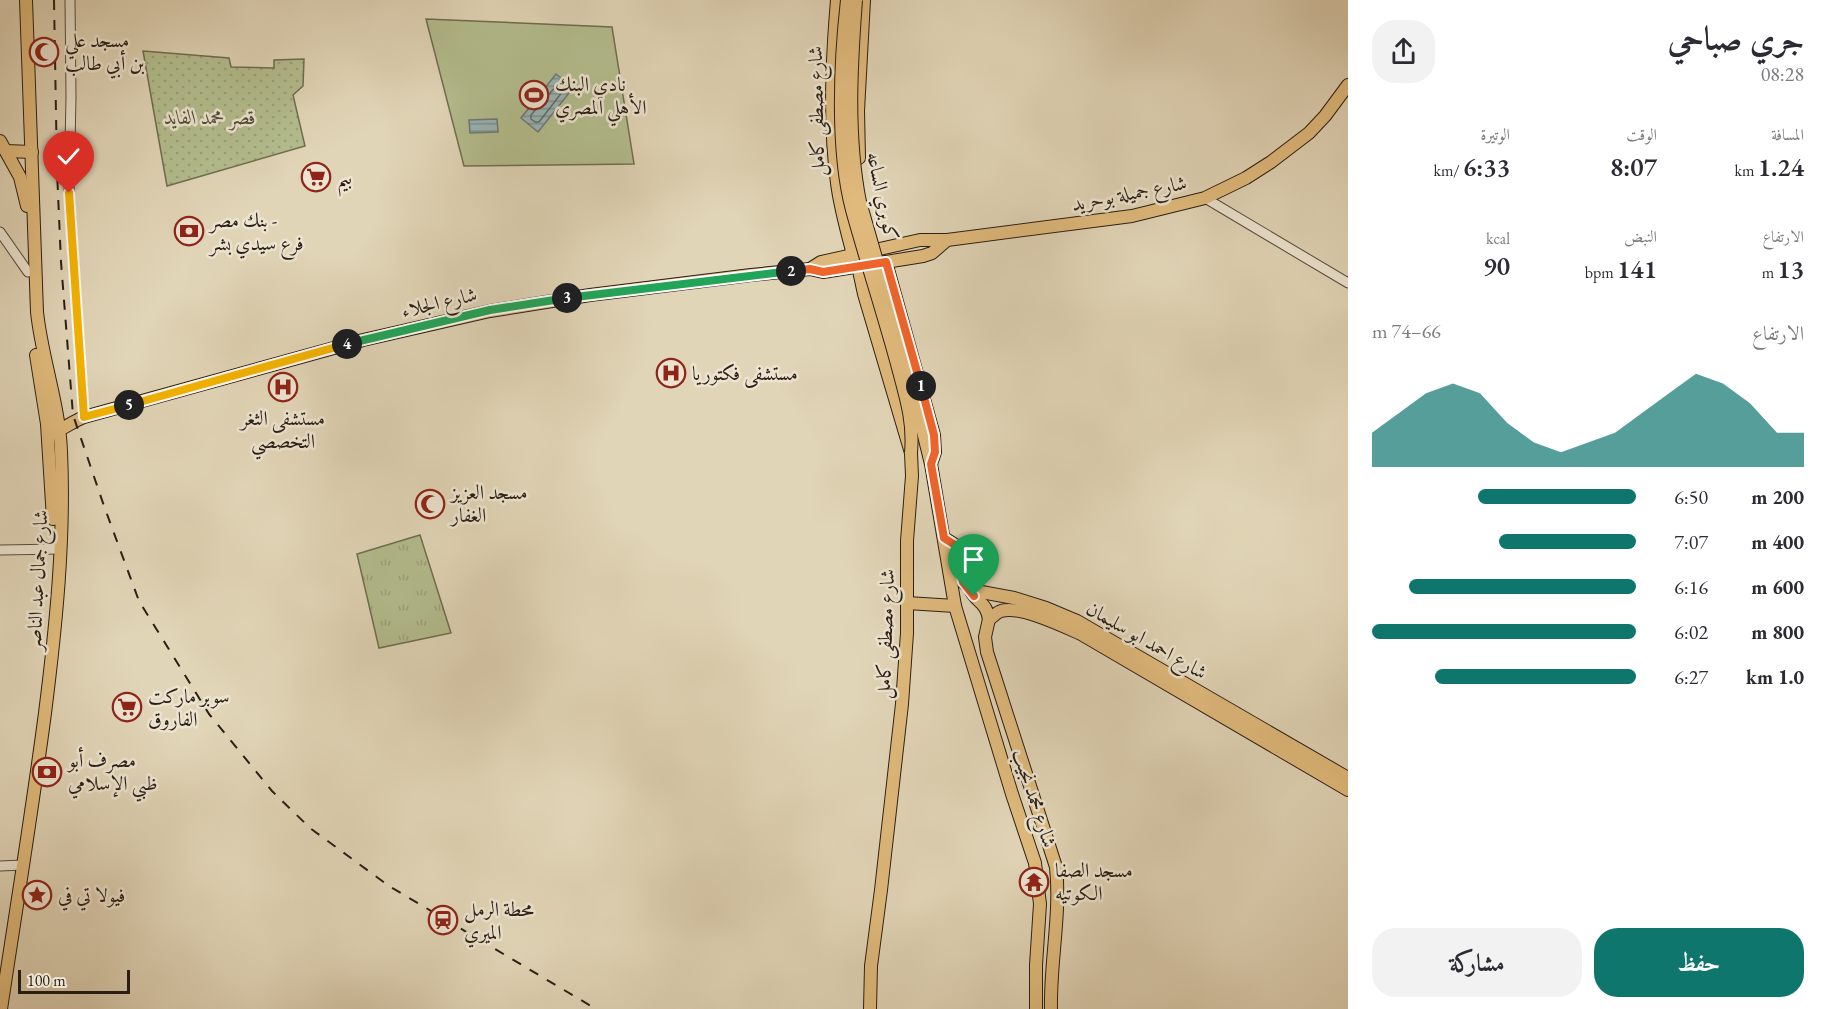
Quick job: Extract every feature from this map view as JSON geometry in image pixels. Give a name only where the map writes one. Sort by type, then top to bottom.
[{"type":"main road","name":"شارع جمال عبد الناصر","points":[[1,1009],[46,677],[57,549],[53,508],[56,408],[37,312],[26,0]]},
{"type":"main road","name":"شارع مصطفى كامل","points":[[837,0],[832,88],[838,193],[864,294],[911,453],[902,704],[882,890],[871,966],[870,1009]]},
{"type":"main road","name":"كوبري الساعه","points":[[847,0],[842,109],[846,177],[852,209],[910,413],[913,432],[911,453]]},
{"type":"main road","name":"كوبري الساعه","points":[[856,0],[851,83],[856,180],[860,202],[907,366],[931,464]]},
{"type":"main road","points":[[864,0],[858,100],[859,163],[864,198],[880,249]]},
{"type":"main road","name":"شارع جميلة بوحريد","points":[[947,240],[1132,216],[1205,198],[1246,178],[1309,133],[1348,85]]},
{"type":"main road","name":"شارع جمال عبد الناصر","points":[[3,146],[20,177],[25,194],[30,320],[44,396],[54,433]]},
{"type":"main road","points":[[3,146],[32,152]]},
{"type":"main road","points":[[835,165],[842,173],[848,174],[853,172],[859,163]]},
{"type":"main road","name":"شارع الجلاء","points":[[856,261],[880,249],[920,240],[947,240]]},
{"type":"main road","name":"شارع الجلاء","points":[[54,433],[84,417],[363,340],[490,310],[590,295],[810,269],[821,262],[886,262],[932,253],[947,240]]},
{"type":"main road","points":[[886,262],[934,435],[935,452],[931,464],[955,606],[907,603]]},
{"type":"main road","points":[[44,396],[56,408],[84,417]]},
{"type":"main road","points":[[944,538],[955,545],[963,582],[986,606],[989,619]]},
{"type":"main road","name":"شارع احمد ابو سليمان","points":[[969,588],[1014,598],[1077,621],[1348,778]]},
{"type":"main road","name":"شارع محمد نجيب","points":[[955,606],[1035,863],[1040,904],[1036,1009]]},
{"type":"main road","name":"شارع احمد ابو سليمان","points":[[989,619],[1001,611],[1019,611],[1050,620],[1081,634],[1348,790]]},
{"type":"main road","name":"شارع محمد نجيب","points":[[989,619],[985,637],[987,652],[1056,867],[1059,892],[1050,984],[1051,1009]]},
{"type":"main road","name":"شارع جمال عبد الناصر","points":[[0,975],[20,865]]},
{"type":"street","points":[[70,0],[69,193],[84,417]]},
{"type":"street","points":[[1205,198],[1348,283]]},
{"type":"street","points":[[0,232],[28,272]]},
{"type":"street","points":[[0,550],[57,549]]},
{"type":"street","points":[[0,866],[20,865]]},
{"type":"green space","name":"نادي البنك الأهلي المصري","points":[[426,19],[612,27],[634,164],[464,166]]},
{"type":"green space","name":"قصر محمد الفايد","points":[[143,51],[229,58],[231,67],[274,68],[274,60],[304,59],[303,86],[293,95],[305,146],[167,186]]},
{"type":"green space","points":[[420,535],[451,633],[379,648],[357,554]]},
{"type":"water","points":[[556,74],[573,88],[538,132],[521,118]]},
{"type":"water","points":[[497,119],[498,132],[470,133],[469,120]]},
{"type":"railway","points":[[54,0],[61,262],[73,415],[139,601],[209,714],[272,791],[310,828],[389,886],[596,1009]]},
{"type":"place","name":"مسجد علي بن أبي طالب","points":[[44,52]]},
{"type":"place","name":"نادي البنك الأهلي المصري","points":[[534,95]]},
{"type":"place","name":"بيم","points":[[316,177]]},
{"type":"place","name":"بنك مصر - فرع سيدي بشر","points":[[189,231]]},
{"type":"place","name":"مستشفى فكتوريا","points":[[671,373]]},
{"type":"place","name":"مستشفى الثغر التخصصي","points":[[283,387]]},
{"type":"place","name":"مسجد العزيز الغفار","points":[[430,504]]},
{"type":"place","name":"سوبر ماركت الفاروق","points":[[127,707]]},
{"type":"place","name":"مصرف أبو ظبي الإسلامي","points":[[47,772]]},
{"type":"place","name":"مسجد الصفا الكوتيه","points":[[1034,882]]},
{"type":"place","name":"فيولا تي في","points":[[37,895]]},
{"type":"place","name":"محطة الرمل الميري","points":[[443,920]]},
{"type":"route","points":[[69,193],[84,417],[363,340],[490,310],[751,275],[810,269],[823,272],[886,262],[934,435],[935,452],[931,464],[944,538],[955,545],[963,582],[974,596]]}]
